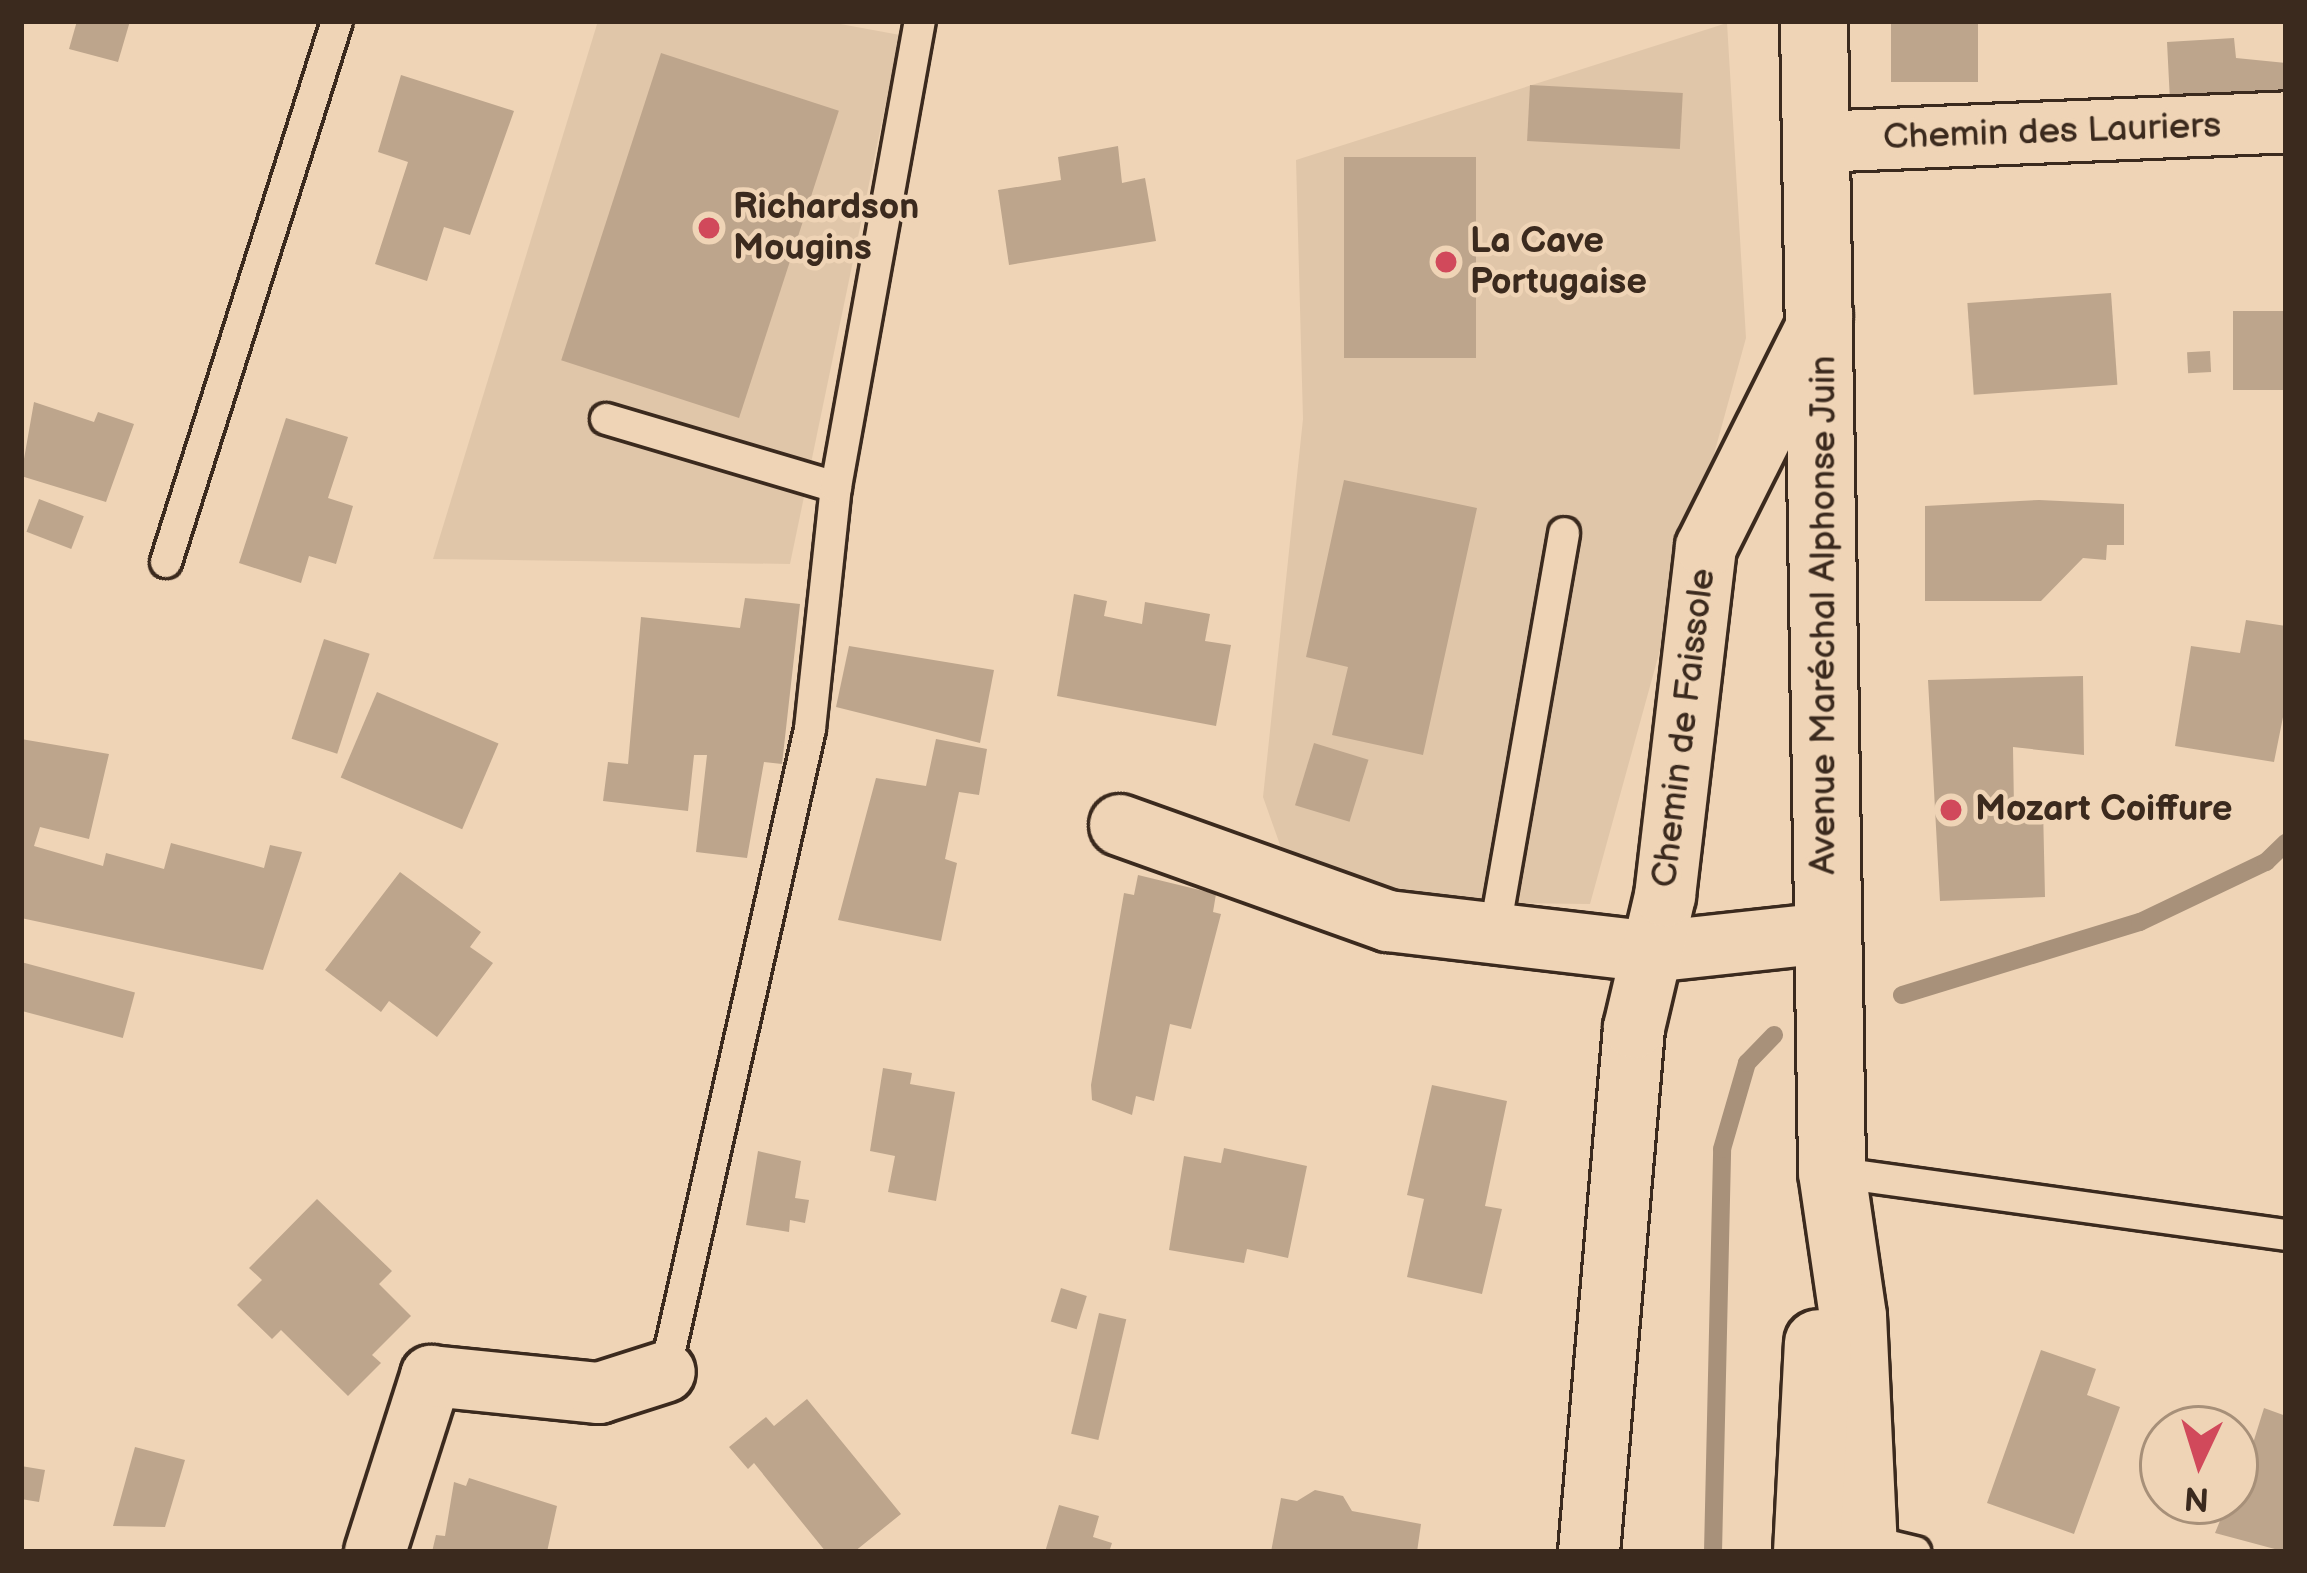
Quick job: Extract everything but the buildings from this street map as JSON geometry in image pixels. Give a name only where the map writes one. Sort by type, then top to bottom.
[{"type":"main road","name":"Avenue Maréchal Alphonse Juin","points":[[1814,21],[1822,315],[1826,933],[1851,1546]]},
{"type":"street","name":"Chemin des Lauriers","points":[[1817,142],[2286,122]]},
{"type":"street","name":"Chemin de Faissole","points":[[1589,1552],[1634,1028],[1651,952],[1706,547],[1822,315]]},
{"type":"street","points":[[1120,825],[1388,921],[1651,952],[1826,933]]},
{"type":"street","points":[[375,1552],[431,1376],[599,1393],[665,1372]]},
{"type":"lane","points":[[166,562],[337,21]]},
{"type":"lane","points":[[665,1372],[809,729],[836,487],[920,21]]},
{"type":"lane","points":[[606,418],[836,487]]},
{"type":"lane","points":[[1494,935],[1564,533]]},
{"type":"lane","points":[[1833,1190],[2286,1235]]},
{"type":"shaded area","points":[[598,21],[824,21],[900,35],[790,564],[433,559]]},
{"type":"shaded area","points":[[1727,23],[1746,338],[1590,904],[1428,902],[1289,870],[1263,797],[1303,419],[1296,160]]},
{"type":"waterway","points":[[1902,995],[2140,922],[2266,862],[2286,843]]},
{"type":"waterway","points":[[1713,1552],[1722,1149],[1747,1063],[1774,1035]]},
{"type":"place","name":"Richardson Mougins","points":[[709,228]]},
{"type":"place","name":"La Cave Portugaise","points":[[1446,262]]},
{"type":"place","name":"Mozart Coiffure","points":[[1951,810]]}]
